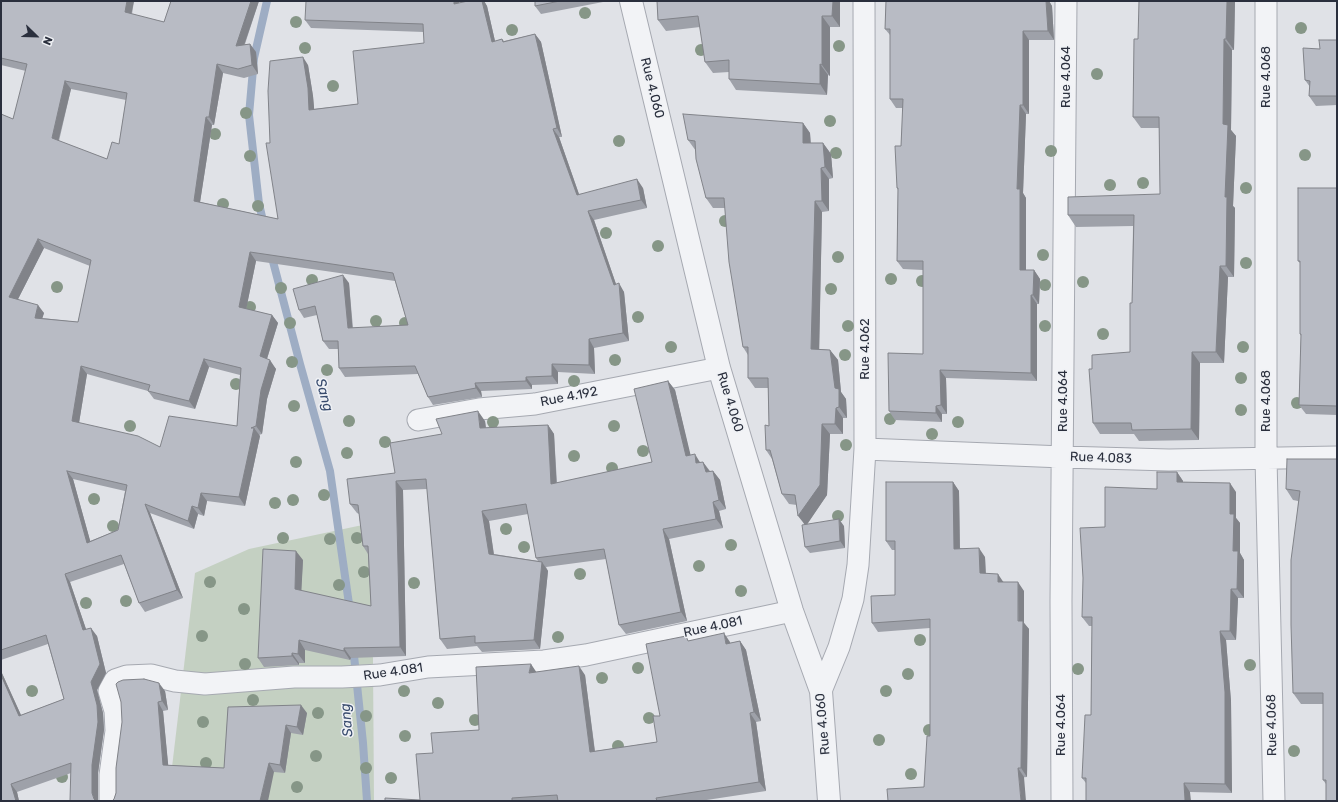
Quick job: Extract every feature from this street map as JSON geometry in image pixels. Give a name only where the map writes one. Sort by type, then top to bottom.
[{"type":"street","name":"Rue 4.060","points":[[631,1],[720,368],[792,610],[821,690],[829,801]]},
{"type":"street","name":"Rue 4.062","points":[[821,690],[839,647],[853,599],[858,565],[865,449],[864,1]]},
{"type":"street","name":"Rue 4.064","points":[[1062,801],[1061,601],[1066,1]]},
{"type":"street","name":"Rue 4.068","points":[[1266,1],[1266,458],[1274,801]]},
{"type":"street","name":"Rue 4.192","points":[[418,420],[479,409],[535,404],[720,368]]},
{"type":"street","name":"Rue 4.083","points":[[865,449],[1169,460],[1337,457]]},
{"type":"street","name":"Rue 4.081","points":[[110,801],[110,775],[116,731],[115,711],[109,692],[115,680],[127,676],[152,675],[175,681],[205,684],[294,677],[380,675],[428,667],[544,661],[586,655],[792,610]]},
{"type":"green space","points":[[372,523],[374,801],[168,801],[195,573],[249,549]]},
{"type":"building","points":[[1,1],[127,1],[125,12],[164,22],[171,1],[251,1],[236,46],[250,44],[252,65],[238,69],[217,64],[209,117],[206,117],[194,201],[278,219],[266,143],[270,143],[268,91],[270,61],[303,57],[308,88],[309,110],[358,104],[353,51],[424,43],[423,24],[305,20],[306,1],[454,1],[454,4],[468,1],[482,1],[492,42],[502,39],[503,42],[535,34],[557,128],[553,129],[577,195],[637,179],[641,200],[588,211],[614,285],[619,283],[623,333],[589,339],[589,365],[552,364],[552,376],[526,377],[526,381],[475,383],[476,388],[428,397],[415,366],[339,368],[338,341],[323,341],[315,306],[299,310],[293,289],[343,275],[348,328],[408,325],[393,273],[250,252],[239,307],[272,315],[260,356],[270,360],[261,390],[256,426],[251,428],[254,428],[239,497],[201,493],[198,508],[192,506],[188,521],[145,504],[177,590],[139,603],[121,555],[65,574],[83,630],[91,628],[100,664],[91,682],[97,705],[98,722],[92,765],[92,793],[96,801],[70,801],[71,763],[11,784],[16,801],[1,801],[1,675],[19,716],[64,699],[46,635],[1,650],[1,114],[13,119],[27,64],[1,58]],"holes":[[[65,81],[127,93],[119,144],[112,142],[107,159],[52,138]],[[38,239],[91,260],[78,322],[35,318],[38,305],[9,297]],[[204,359],[241,368],[237,426],[169,416],[160,447],[138,436],[72,421],[81,366],[150,385],[148,391],[189,401]],[[67,471],[127,485],[118,530],[87,543]]]},
{"type":"building","points":[[535,1],[560,1],[535,6]]},
{"type":"building","points":[[657,1],[833,1],[832,16],[822,16],[822,65],[820,64],[820,84],[729,79],[729,60],[705,62],[698,16],[658,20]]},
{"type":"building","points":[[886,1],[1046,1],[1048,31],[1023,31],[1023,105],[1020,105],[1017,189],[1020,189],[1020,270],[1034,270],[1033,295],[1031,295],[1031,373],[940,370],[941,405],[936,406],[936,413],[889,411],[888,353],[923,354],[923,261],[897,261],[898,188],[895,146],[901,146],[903,99],[890,99],[890,29],[885,29]]},
{"type":"building","points":[[1139,1],[1227,1],[1226,39],[1224,39],[1223,124],[1228,125],[1225,197],[1227,197],[1226,266],[1220,266],[1216,352],[1192,352],[1191,429],[1132,430],[1131,423],[1093,423],[1089,369],[1092,369],[1092,355],[1130,352],[1130,303],[1132,303],[1134,215],[1068,215],[1068,197],[1160,194],[1159,117],[1133,117],[1134,39],[1138,39]]},
{"type":"building","points":[[1319,40],[1337,40],[1337,96],[1309,96],[1310,81],[1305,80],[1303,48],[1320,49]]},
{"type":"building","points":[[683,114],[803,123],[803,143],[823,143],[825,167],[821,168],[822,201],[815,201],[811,349],[830,350],[835,388],[839,389],[839,407],[836,408],[835,424],[822,424],[820,485],[798,516],[795,495],[782,494],[770,450],[766,450],[765,425],[769,426],[768,378],[748,378],[748,347],[743,347],[729,262],[724,198],[706,198],[696,159],[695,141],[688,140]]},
{"type":"building","points":[[1298,188],[1337,188],[1337,406],[1299,405],[1301,334],[1300,261],[1298,261]]},
{"type":"building","points":[[668,381],[686,456],[695,454],[696,463],[703,462],[706,472],[713,471],[719,500],[713,502],[716,519],[663,529],[681,612],[619,625],[604,549],[536,558],[526,504],[482,511],[489,554],[542,562],[534,640],[475,643],[475,636],[440,639],[426,479],[396,481],[400,647],[344,648],[344,651],[299,640],[298,654],[292,653],[292,656],[258,658],[263,549],[296,551],[295,589],[371,606],[368,546],[363,546],[358,505],[350,504],[347,479],[395,473],[390,443],[442,434],[436,419],[478,411],[480,428],[548,425],[551,484],[652,462],[634,389]]},
{"type":"building","points":[[1287,459],[1337,459],[1337,801],[1326,801],[1326,780],[1323,780],[1323,693],[1293,693],[1291,560],[1300,491],[1286,489]]},
{"type":"building","points":[[1157,472],[1177,472],[1177,482],[1230,483],[1230,514],[1234,514],[1233,551],[1238,551],[1237,589],[1231,589],[1230,631],[1220,631],[1225,692],[1225,784],[1184,783],[1185,801],[1086,801],[1086,778],[1082,778],[1085,715],[1091,715],[1092,617],[1082,617],[1083,578],[1080,528],[1105,527],[1105,487],[1157,489]]},
{"type":"building","points":[[886,482],[953,482],[954,549],[979,548],[980,573],[998,574],[998,582],[1018,582],[1018,621],[1023,621],[1021,768],[1018,768],[1021,801],[888,801],[887,789],[924,787],[927,736],[930,736],[930,619],[872,623],[871,596],[895,595],[895,541],[886,541]]},
{"type":"building","points":[[839,519],[840,541],[805,547],[802,525]]},
{"type":"building","points":[[724,633],[726,644],[740,641],[754,712],[750,713],[759,782],[656,798],[657,801],[558,801],[557,795],[512,798],[512,801],[385,801],[385,798],[420,800],[416,754],[433,753],[431,733],[479,730],[476,667],[531,664],[529,673],[579,666],[590,752],[657,742],[653,716],[660,716],[646,644],[686,636],[688,641]]},
{"type":"building","points":[[144,679],[159,683],[162,701],[158,702],[163,765],[224,768],[228,707],[301,705],[297,727],[286,725],[280,765],[269,763],[260,801],[112,801],[116,793],[116,768],[122,722],[121,702],[116,684],[123,680]]},
{"type":"waterway","name":"Sang","points":[[264,225],[259,204],[249,115],[254,58],[267,1]]},
{"type":"waterway","name":"Sang","points":[[271,254],[330,471],[350,611]]},
{"type":"waterway","name":"Sang","points":[[353,646],[363,743],[367,801]]}]
